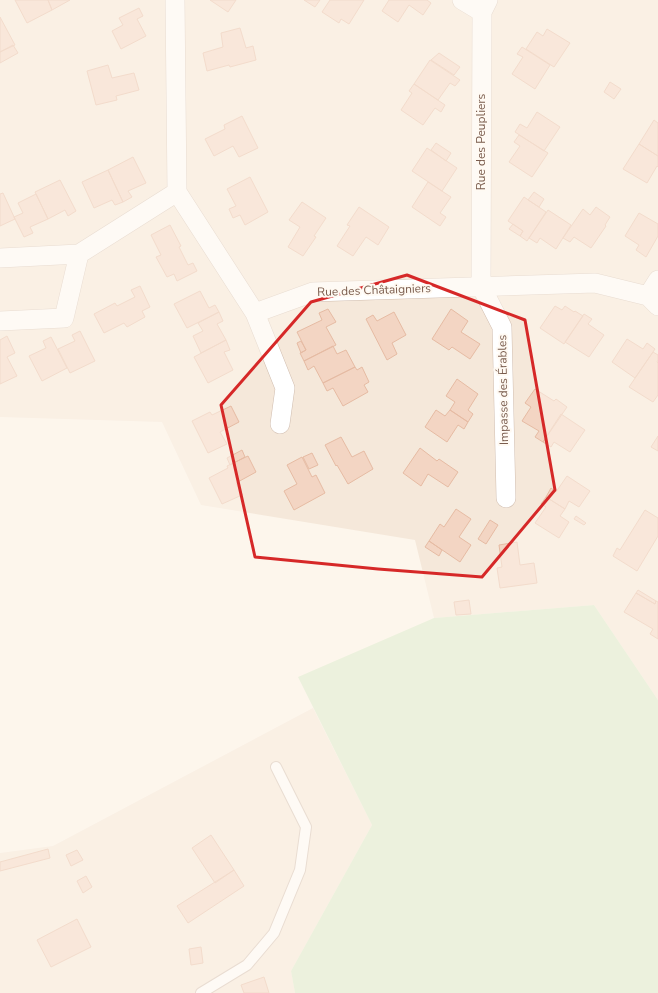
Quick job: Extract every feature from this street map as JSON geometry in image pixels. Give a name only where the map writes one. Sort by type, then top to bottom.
[{"type":"street","points":[[175,0],[177,192],[255,313],[285,388],[280,424]]},
{"type":"street","points":[[462,0],[485,6]]},
{"type":"street","name":"Rue des Peupliers","points":[[481,286],[485,6]]},
{"type":"street","points":[[0,258],[79,254],[177,192]]},
{"type":"street","points":[[0,322],[64,318],[79,254]]},
{"type":"street","name":"Rue des Châtaigniers","points":[[255,313],[313,292],[595,283],[655,294]]},
{"type":"street","name":"Impasse des Érables","points":[[481,286],[502,327],[506,498]]},
{"type":"lane","points":[[201,993],[247,965],[274,933],[300,870],[306,827],[276,767]]},
{"type":"highlighted area","points":[[407,275],[525,320],[555,490],[482,577],[255,557],[221,405],[311,302]]},
{"type":"shaded area","points":[[0,0],[658,0],[658,700],[594,605],[434,618],[415,540],[201,505],[162,422],[0,417]]},
{"type":"shaded area","points":[[313,708],[372,825],[291,971],[295,993],[0,993],[0,853],[53,846]]},
{"type":"green space","points":[[594,605],[658,700],[658,993],[295,993],[291,971],[372,825],[298,677],[434,618]]},
{"type":"building","points":[[15,0],[48,0],[52,10],[27,23]]},
{"type":"building","points":[[48,0],[70,0],[52,10]]},
{"type":"building","points":[[210,0],[236,0],[228,12]]},
{"type":"building","points":[[304,0],[320,0],[315,7]]},
{"type":"building","points":[[330,0],[364,0],[349,24],[341,19],[339,23],[322,12]]},
{"type":"building","points":[[389,0],[427,0],[431,3],[423,15],[409,5],[398,22],[382,11]]},
{"type":"building","points":[[139,8],[143,16],[137,19],[146,36],[121,49],[112,31],[123,25],[119,18]]},
{"type":"building","points":[[0,17],[15,45],[0,52]]},
{"type":"building","points":[[240,28],[246,48],[253,46],[256,60],[207,71],[203,53],[223,47],[221,33]]},
{"type":"building","points":[[547,29],[570,43],[554,67],[526,49],[537,32],[543,36]]},
{"type":"building","points":[[13,45],[18,53],[0,63],[0,52]]},
{"type":"building","points":[[522,47],[550,65],[535,89],[512,74],[523,57],[517,54]]},
{"type":"building","points":[[439,53],[460,67],[454,75],[431,60]]},
{"type":"building","points":[[430,60],[460,80],[455,86],[450,83],[438,100],[414,84]]},
{"type":"building","points":[[108,65],[112,78],[134,73],[139,90],[116,96],[117,100],[96,105],[87,71]]},
{"type":"building","points":[[610,82],[621,89],[614,99],[604,92]]},
{"type":"building","points":[[414,84],[445,105],[441,112],[435,108],[423,125],[401,110],[412,93],[409,91]]},
{"type":"building","points":[[537,112],[560,127],[544,151],[515,132],[520,124],[527,128]]},
{"type":"building","points":[[242,116],[258,148],[239,157],[233,146],[214,156],[205,139],[225,129],[224,125]]},
{"type":"building","points":[[654,120],[658,123],[658,156],[639,144]]},
{"type":"building","points":[[519,135],[548,153],[532,177],[509,162],[520,146],[514,142]]},
{"type":"building","points":[[436,143],[451,153],[446,161],[431,150]]},
{"type":"building","points":[[639,144],[658,156],[658,167],[657,166],[647,183],[623,169]]},
{"type":"building","points":[[427,148],[457,168],[442,191],[412,171]]},
{"type":"building","points":[[133,157],[146,183],[128,191],[132,197],[123,202],[108,170]]},
{"type":"building","points":[[108,170],[123,202],[115,205],[112,200],[94,208],[82,182]]},
{"type":"building","points":[[250,177],[268,212],[245,225],[240,215],[233,218],[229,209],[236,206],[227,189]]},
{"type":"building","points":[[60,180],[76,211],[68,216],[65,210],[48,219],[35,192]]},
{"type":"building","points":[[428,182],[451,197],[440,213],[446,217],[440,226],[412,207]]},
{"type":"building","points":[[534,192],[544,199],[539,207],[528,200]]},
{"type":"building","points":[[3,193],[15,219],[0,226],[0,194]]},
{"type":"building","points":[[36,194],[48,219],[30,227],[33,233],[24,237],[14,217],[23,213],[18,203]]},
{"type":"building","points":[[524,197],[546,212],[527,241],[520,236],[523,231],[508,221]]},
{"type":"building","points":[[302,202],[326,218],[314,236],[316,237],[303,256],[288,247],[300,227],[289,220]]},
{"type":"building","points":[[359,207],[389,227],[378,245],[366,237],[353,256],[337,246],[350,226],[347,225]]},
{"type":"building","points":[[596,207],[610,217],[605,225],[606,226],[591,248],[574,237],[570,242],[563,238],[583,209],[590,215]]},
{"type":"building","points":[[548,210],[571,225],[556,249],[540,238],[537,243],[529,238]]},
{"type":"building","points":[[639,213],[658,224],[658,236],[646,257],[636,250],[639,245],[625,236]]},
{"type":"building","points":[[513,224],[523,231],[520,236],[509,229]]},
{"type":"building","points":[[170,225],[181,246],[179,247],[188,265],[193,263],[197,271],[177,281],[174,274],[167,277],[156,257],[161,255],[151,235]]},
{"type":"building","points":[[140,286],[150,307],[142,311],[145,317],[127,327],[124,323],[104,333],[94,314],[115,303],[117,306],[135,297],[131,290]]},
{"type":"building","points":[[200,291],[209,308],[215,305],[219,312],[187,328],[174,304]]},
{"type":"building","points":[[555,306],[562,310],[565,306],[583,316],[564,344],[540,328]]},
{"type":"building","points":[[328,309],[336,322],[326,327],[336,345],[304,361],[300,353],[306,350],[297,332],[322,320],[319,313]]},
{"type":"building","points":[[451,309],[468,321],[461,332],[480,344],[470,359],[452,347],[449,350],[432,339]]},
{"type":"building","points":[[219,312],[223,321],[217,324],[226,340],[201,353],[193,336],[203,331],[198,323]]},
{"type":"building","points":[[394,312],[406,335],[392,343],[397,354],[387,360],[366,319],[373,315],[377,321]]},
{"type":"building","points":[[584,314],[592,319],[588,324],[604,335],[589,357],[565,342]]},
{"type":"building","points":[[80,331],[95,361],[70,373],[58,349],[75,341],[72,335]]},
{"type":"building","points":[[7,336],[15,353],[7,357],[17,376],[0,384],[0,340]]},
{"type":"building","points":[[51,337],[67,368],[42,381],[29,356],[46,348],[43,341]]},
{"type":"building","points":[[627,339],[643,349],[647,343],[655,349],[635,378],[612,362]]},
{"type":"building","points":[[226,340],[230,350],[224,352],[233,370],[208,383],[194,357]]},
{"type":"building","points":[[301,341],[306,350],[301,353],[297,343]]},
{"type":"building","points":[[333,346],[337,354],[346,350],[355,367],[323,383],[314,366],[308,370],[304,361]]},
{"type":"building","points":[[653,352],[658,355],[658,395],[653,402],[629,387]]},
{"type":"building","points":[[355,367],[357,370],[362,367],[369,382],[364,385],[368,392],[343,406],[333,388],[327,391],[323,383]]},
{"type":"building","points":[[457,379],[478,394],[468,410],[473,414],[468,422],[450,410],[455,402],[446,396]]},
{"type":"building","points":[[535,389],[554,401],[556,399],[567,407],[543,442],[535,437],[539,431],[522,421],[531,407],[525,403]]},
{"type":"building","points":[[231,406],[239,422],[220,432],[227,444],[208,453],[192,421],[210,412],[212,415]]},
{"type":"building","points":[[436,410],[445,416],[450,410],[468,422],[464,429],[458,425],[447,442],[425,427]]},
{"type":"building","points":[[561,414],[585,430],[570,452],[554,442],[551,447],[543,442]]},
{"type":"building","points":[[658,436],[658,451],[651,447]]},
{"type":"building","points":[[341,437],[352,457],[364,451],[373,469],[348,484],[325,445]]},
{"type":"building","points":[[420,448],[437,461],[439,459],[458,472],[448,487],[428,474],[421,486],[403,473]]},
{"type":"building","points":[[242,450],[245,457],[230,465],[227,458]]},
{"type":"building","points":[[312,453],[318,465],[309,469],[303,457]]},
{"type":"building","points":[[248,456],[256,472],[236,483],[242,495],[222,504],[209,478],[228,468],[227,466]]},
{"type":"building","points":[[302,457],[312,477],[316,475],[325,493],[294,510],[284,491],[297,484],[287,465]]},
{"type":"building","points":[[567,476],[590,491],[579,507],[569,501],[565,509],[546,497],[551,488],[556,492]]},
{"type":"building","points":[[546,497],[565,509],[560,516],[569,522],[559,538],[535,523],[546,507],[541,504]]},
{"type":"building","points":[[456,509],[471,519],[459,537],[471,545],[460,562],[429,541],[440,524],[444,527]]},
{"type":"building","points":[[645,510],[658,518],[658,536],[637,571],[613,556],[617,548],[620,550]]},
{"type":"building","points":[[576,516],[586,523],[584,525],[574,519]]},
{"type":"building","points":[[490,520],[498,525],[486,544],[478,539]]},
{"type":"building","points":[[429,541],[442,550],[439,556],[425,547]]},
{"type":"building","points":[[517,542],[520,565],[534,563],[537,583],[500,588],[497,568],[502,567],[499,545]]},
{"type":"building","points":[[638,590],[656,601],[655,604],[636,593]]},
{"type":"building","points":[[636,593],[655,604],[656,601],[658,602],[658,639],[650,634],[653,629],[624,612]]},
{"type":"building","points":[[469,600],[471,614],[456,615],[454,602]]},
{"type":"building","points":[[211,835],[234,870],[215,883],[192,848]]},
{"type":"building","points":[[48,849],[50,858],[0,871],[0,862]]},
{"type":"building","points":[[77,850],[83,860],[71,866],[66,855]]},
{"type":"building","points":[[234,870],[244,886],[188,923],[177,906]]},
{"type":"building","points":[[86,876],[92,887],[83,893],[77,881]]},
{"type":"building","points":[[77,919],[91,947],[51,967],[37,940]]},
{"type":"building","points":[[201,947],[203,963],[191,965],[189,949]]},
{"type":"building","points":[[264,977],[269,993],[244,993],[241,985]]}]
